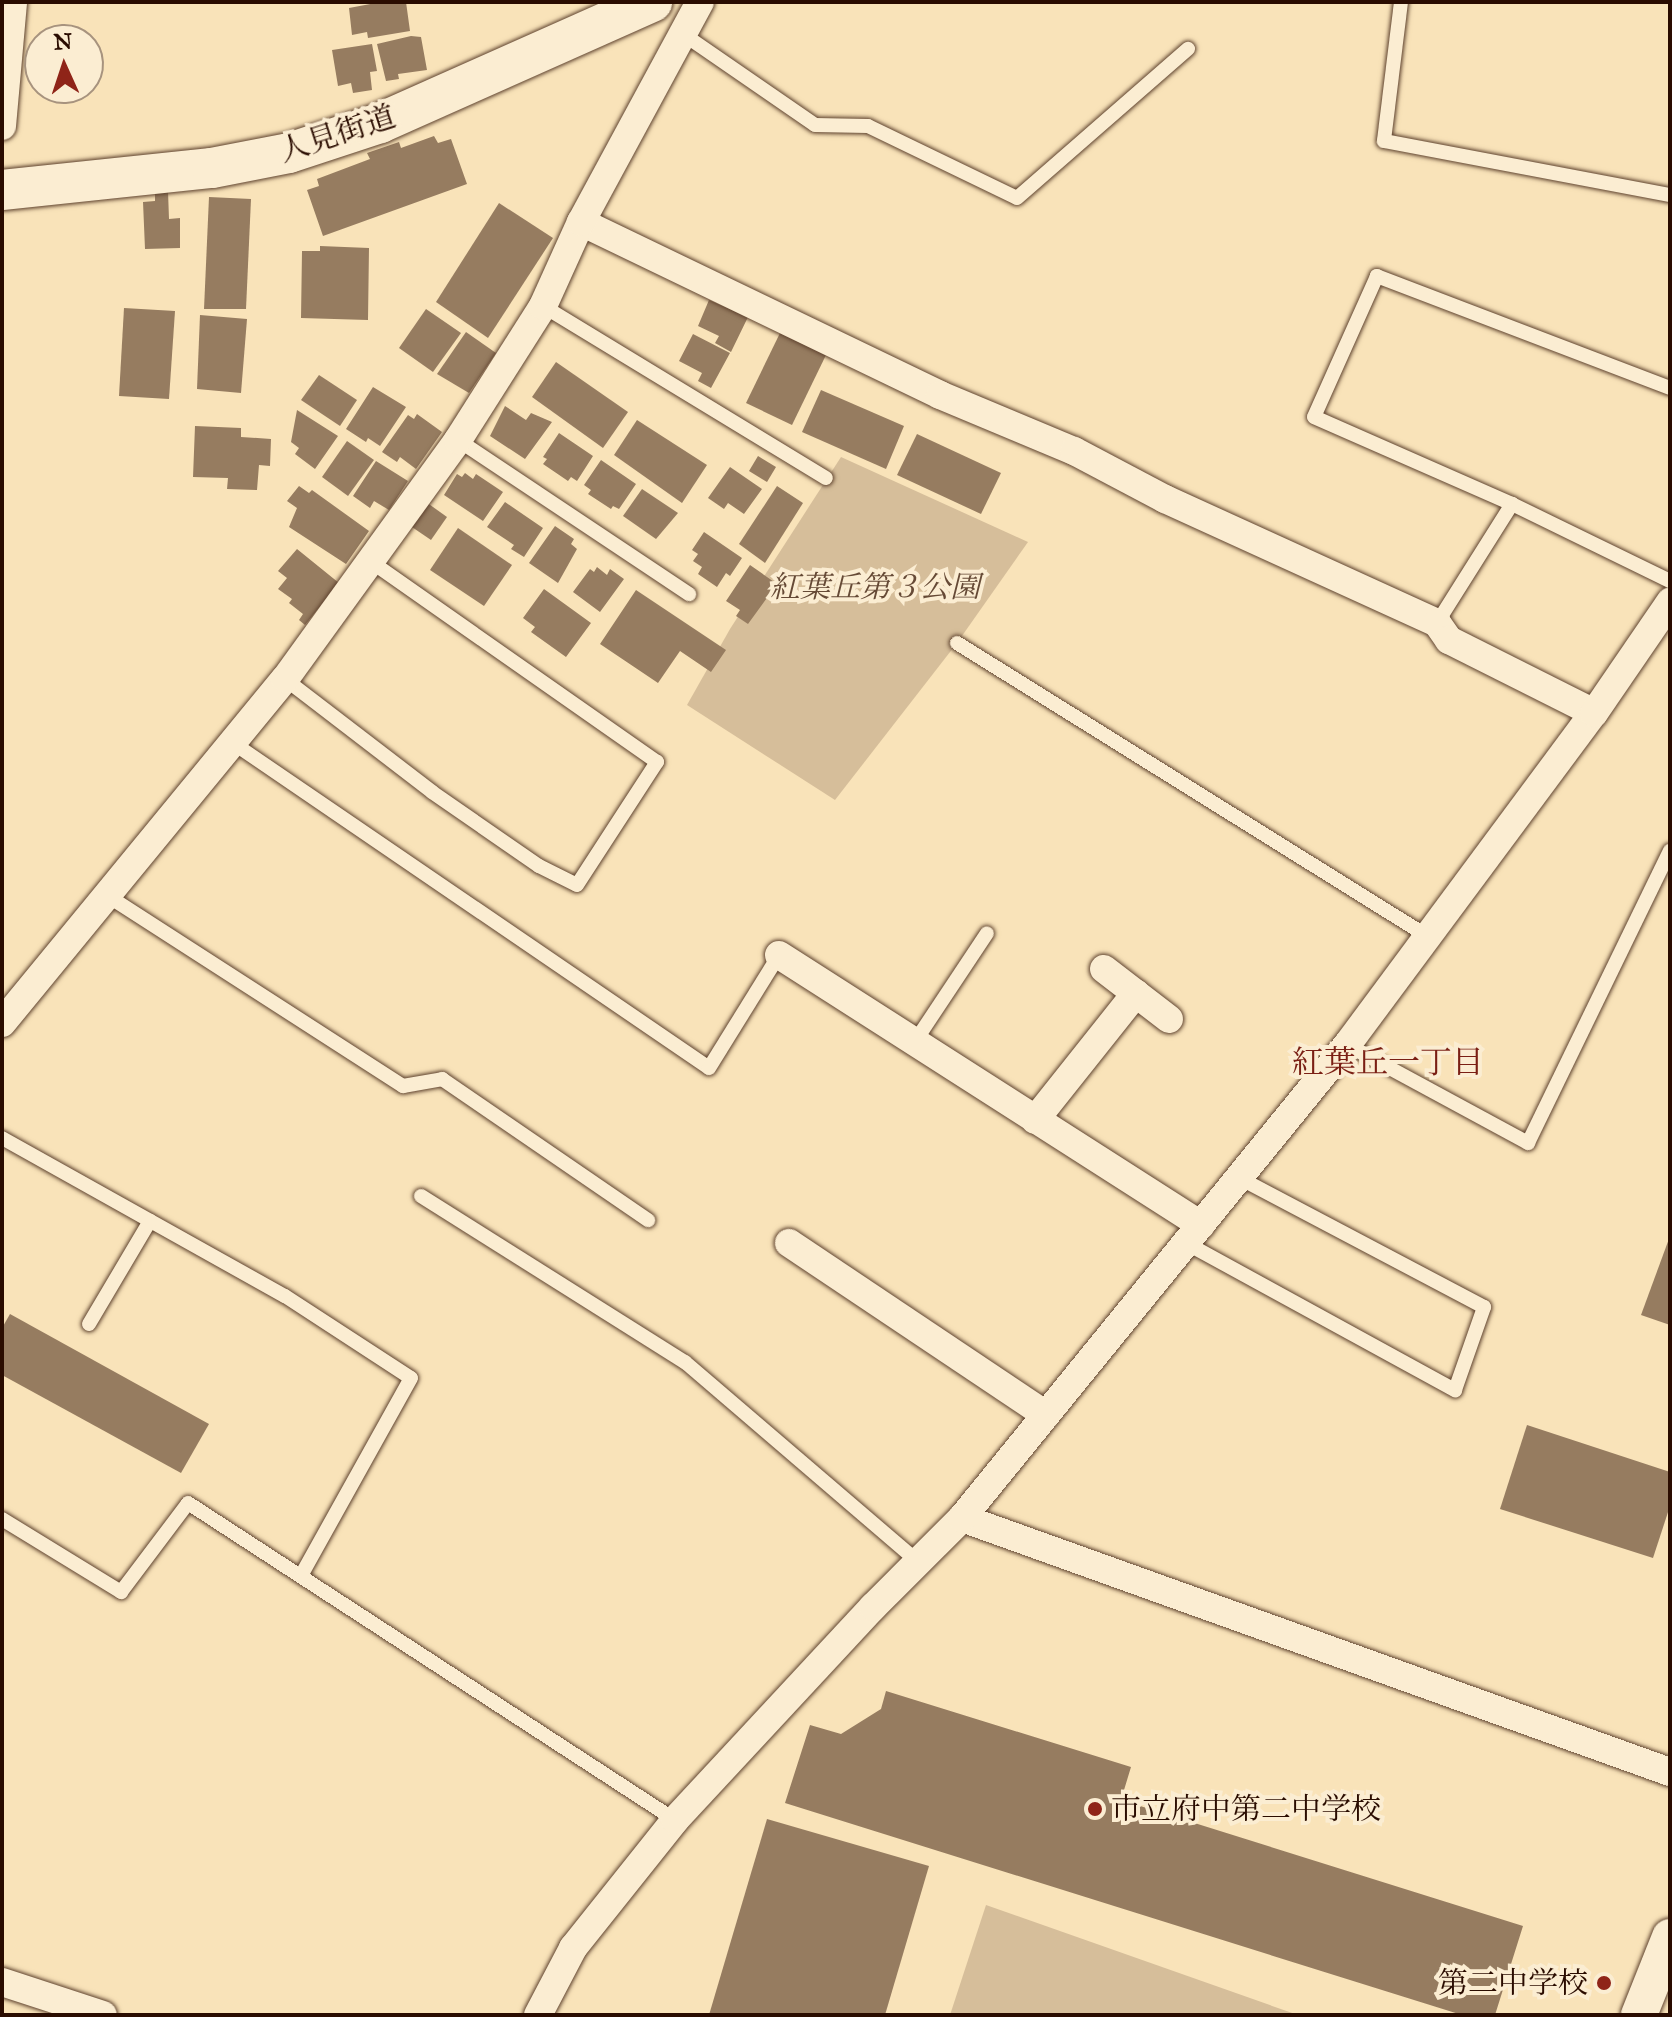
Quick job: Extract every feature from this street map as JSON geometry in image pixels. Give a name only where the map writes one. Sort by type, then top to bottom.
[{"type":"main road","name":"人見街道","points":[[2,190],[212,168],[289,153],[380,123],[652,2]]},
{"type":"street","points":[[2,126],[13,2]]},
{"type":"street","points":[[2,1023],[285,679],[458,440],[543,306],[581,222],[700,2]]},
{"type":"street","points":[[581,222],[940,395],[1074,451],[1165,499],[1437,623],[1449,640],[1594,713]]},
{"type":"street","points":[[538,2015],[573,1948],[675,1820],[962,1518],[1347,1045],[1594,713],[1670,602]]},
{"type":"street","points":[[779,955],[916,1040],[1035,1120],[1194,1234]]},
{"type":"street","points":[[1104,969],[1169,1019]]},
{"type":"street","points":[[1035,1120],[1136,993]]},
{"type":"street","points":[[789,1243],[1046,1415]]},
{"type":"street","points":[[962,1518],[1670,1772]]},
{"type":"street","points":[[1639,2015],[1670,1937]]},
{"type":"street","points":[[2,1982],[103,2015]]},
{"type":"lane","points":[[1401,2],[1384,141],[1670,195]]},
{"type":"lane","points":[[683,34],[815,125],[868,126],[1017,198],[1188,49]]},
{"type":"lane","points":[[1670,388],[1377,276],[1314,417],[1512,504],[1670,581]]},
{"type":"lane","points":[[543,306],[826,478]]},
{"type":"lane","points":[[458,440],[689,594]]},
{"type":"lane","points":[[1437,623],[1512,504]]},
{"type":"lane","points":[[285,679],[444,800],[539,866],[577,885],[657,762],[369,560]]},
{"type":"lane","points":[[957,643],[1427,936]]},
{"type":"lane","points":[[233,743],[709,1068],[779,955]]},
{"type":"lane","points":[[1347,1045],[1528,1143],[1670,851]]},
{"type":"lane","points":[[108,896],[403,1086],[442,1079],[648,1220]]},
{"type":"lane","points":[[916,1040],[987,933]]},
{"type":"lane","points":[[2,1138],[285,1296],[411,1378],[302,1574]]},
{"type":"lane","points":[[1194,1234],[1455,1390],[1484,1307],[1239,1178]]},
{"type":"lane","points":[[421,1196],[685,1362],[918,1562]]},
{"type":"lane","points":[[89,1324],[150,1221]]},
{"type":"lane","points":[[2,1519],[121,1592],[188,1503],[302,1574],[471,1690],[675,1820]]},
{"type":"green space","name":"紅葉丘第３公園","points":[[841,457],[1028,542],[957,643],[835,800],[687,705],[730,629]]},
{"type":"green space","points":[[986,1905],[1298,2015],[950,2015]]},
{"type":"building","points":[[381,2],[406,2],[410,31],[368,38],[367,32],[352,35],[349,8]]},
{"type":"building","points":[[411,36],[421,37],[427,70],[398,74],[399,79],[386,81],[377,44]]},
{"type":"building","points":[[372,44],[377,71],[370,72],[372,90],[353,93],[351,83],[338,86],[332,50]]},
{"type":"building","points":[[434,136],[438,143],[451,139],[467,184],[323,236],[307,190],[319,186],[317,179],[370,159],[367,153],[399,142],[401,148]]},
{"type":"building","points":[[155,191],[168,191],[169,219],[180,218],[180,248],[145,249],[143,202],[155,201]]},
{"type":"building","points":[[209,197],[251,199],[246,309],[204,309]]},
{"type":"building","points":[[499,203],[553,238],[488,338],[436,302]]},
{"type":"building","points":[[320,246],[369,248],[368,320],[301,318],[302,251],[320,251]]},
{"type":"building","points":[[709,300],[748,317],[731,352],[715,343],[719,336],[698,326]]},
{"type":"building","points":[[124,308],[175,311],[169,399],[119,396]]},
{"type":"building","points":[[426,309],[461,333],[433,372],[399,348]]},
{"type":"building","points":[[200,315],[247,319],[241,393],[197,389]]},
{"type":"building","points":[[466,332],[496,353],[469,393],[437,374]]},
{"type":"building","points":[[780,333],[826,355],[792,425],[746,403]]},
{"type":"building","points":[[693,334],[730,353],[711,388],[698,381],[702,373],[679,361]]},
{"type":"building","points":[[556,362],[628,412],[603,448],[532,397]]},
{"type":"building","points":[[319,375],[357,400],[340,426],[301,400]]},
{"type":"building","points":[[373,387],[406,407],[380,446],[368,438],[366,442],[346,429]]},
{"type":"building","points":[[821,390],[904,426],[886,469],[802,432]]},
{"type":"building","points":[[505,406],[526,420],[531,413],[552,422],[525,459],[490,436]]},
{"type":"building","points":[[297,410],[338,436],[315,469],[295,454],[299,448],[291,442]]},
{"type":"building","points":[[417,414],[442,432],[416,469],[400,457],[397,462],[382,452],[408,415],[414,419]]},
{"type":"building","points":[[637,420],[707,465],[682,503],[614,455]]},
{"type":"building","points":[[195,426],[241,428],[241,437],[271,439],[270,466],[259,465],[257,490],[227,489],[228,478],[193,477]]},
{"type":"building","points":[[559,433],[593,456],[577,481],[571,477],[568,481],[543,464],[547,459],[543,457]]},
{"type":"building","points":[[917,434],[1001,473],[981,514],[897,475]]},
{"type":"building","points":[[347,441],[374,460],[348,496],[322,477]]},
{"type":"building","points":[[758,456],[776,467],[767,482],[749,471]]},
{"type":"building","points":[[601,460],[636,484],[619,509],[613,506],[611,509],[588,494],[591,490],[584,485]]},
{"type":"building","points":[[376,461],[408,481],[389,510],[374,501],[370,508],[353,496]]},
{"type":"building","points":[[730,467],[762,489],[744,514],[728,503],[724,509],[708,498]]},
{"type":"building","points":[[465,473],[473,479],[476,474],[503,492],[483,521],[444,495],[457,474],[462,477]]},
{"type":"building","points":[[299,486],[309,493],[312,490],[369,531],[346,564],[289,527],[297,508],[287,501]]},
{"type":"building","points":[[777,486],[803,503],[765,563],[739,544]]},
{"type":"building","points":[[642,489],[678,513],[656,539],[623,516]]},
{"type":"building","points":[[426,502],[447,517],[431,540],[409,525]]},
{"type":"building","points":[[505,502],[543,528],[524,557],[511,549],[514,545],[487,527]]},
{"type":"building","points":[[555,526],[574,539],[571,544],[577,549],[558,583],[529,563]]},
{"type":"building","points":[[458,528],[512,565],[484,606],[430,570]]},
{"type":"building","points":[[704,532],[742,558],[730,576],[726,573],[717,587],[698,574],[702,567],[693,561],[698,554],[692,550]]},
{"type":"building","points":[[297,549],[339,583],[305,625],[299,620],[303,614],[289,603],[292,599],[278,589],[287,578],[278,571]]},
{"type":"building","points":[[750,565],[777,584],[748,624],[736,616],[740,610],[726,601]]},
{"type":"building","points":[[597,567],[607,575],[610,569],[624,579],[600,612],[573,592],[590,569],[594,572]]},
{"type":"building","points":[[544,589],[591,623],[566,657],[531,632],[535,627],[523,618]]},
{"type":"building","points":[[636,590],[726,650],[711,672],[680,651],[658,683],[600,644]]},
{"type":"building","points":[[1670,1236],[1670,1325],[1641,1315]]},
{"type":"building","points":[[10,1314],[209,1424],[181,1473],[2,1375],[2,1328]]},
{"type":"building","points":[[1527,1425],[1670,1472],[1670,1506],[1653,1558],[1500,1509]]},
{"type":"building","points":[[886,1691],[1131,1767],[1121,1800],[1523,1926],[1495,2015],[1462,2015],[785,1803],[810,1725],[841,1734],[881,1709]]},
{"type":"building","points":[[767,1819],[929,1866],[885,2015],[709,2015]]},
{"type":"place","name":"市立府中第二中学校","points":[[1095,1809]]},
{"type":"place","name":"第二中学校","points":[[1604,1983]]},
{"type":"district","name":"紅葉丘一丁目","points":[[1388,1063]]}]
